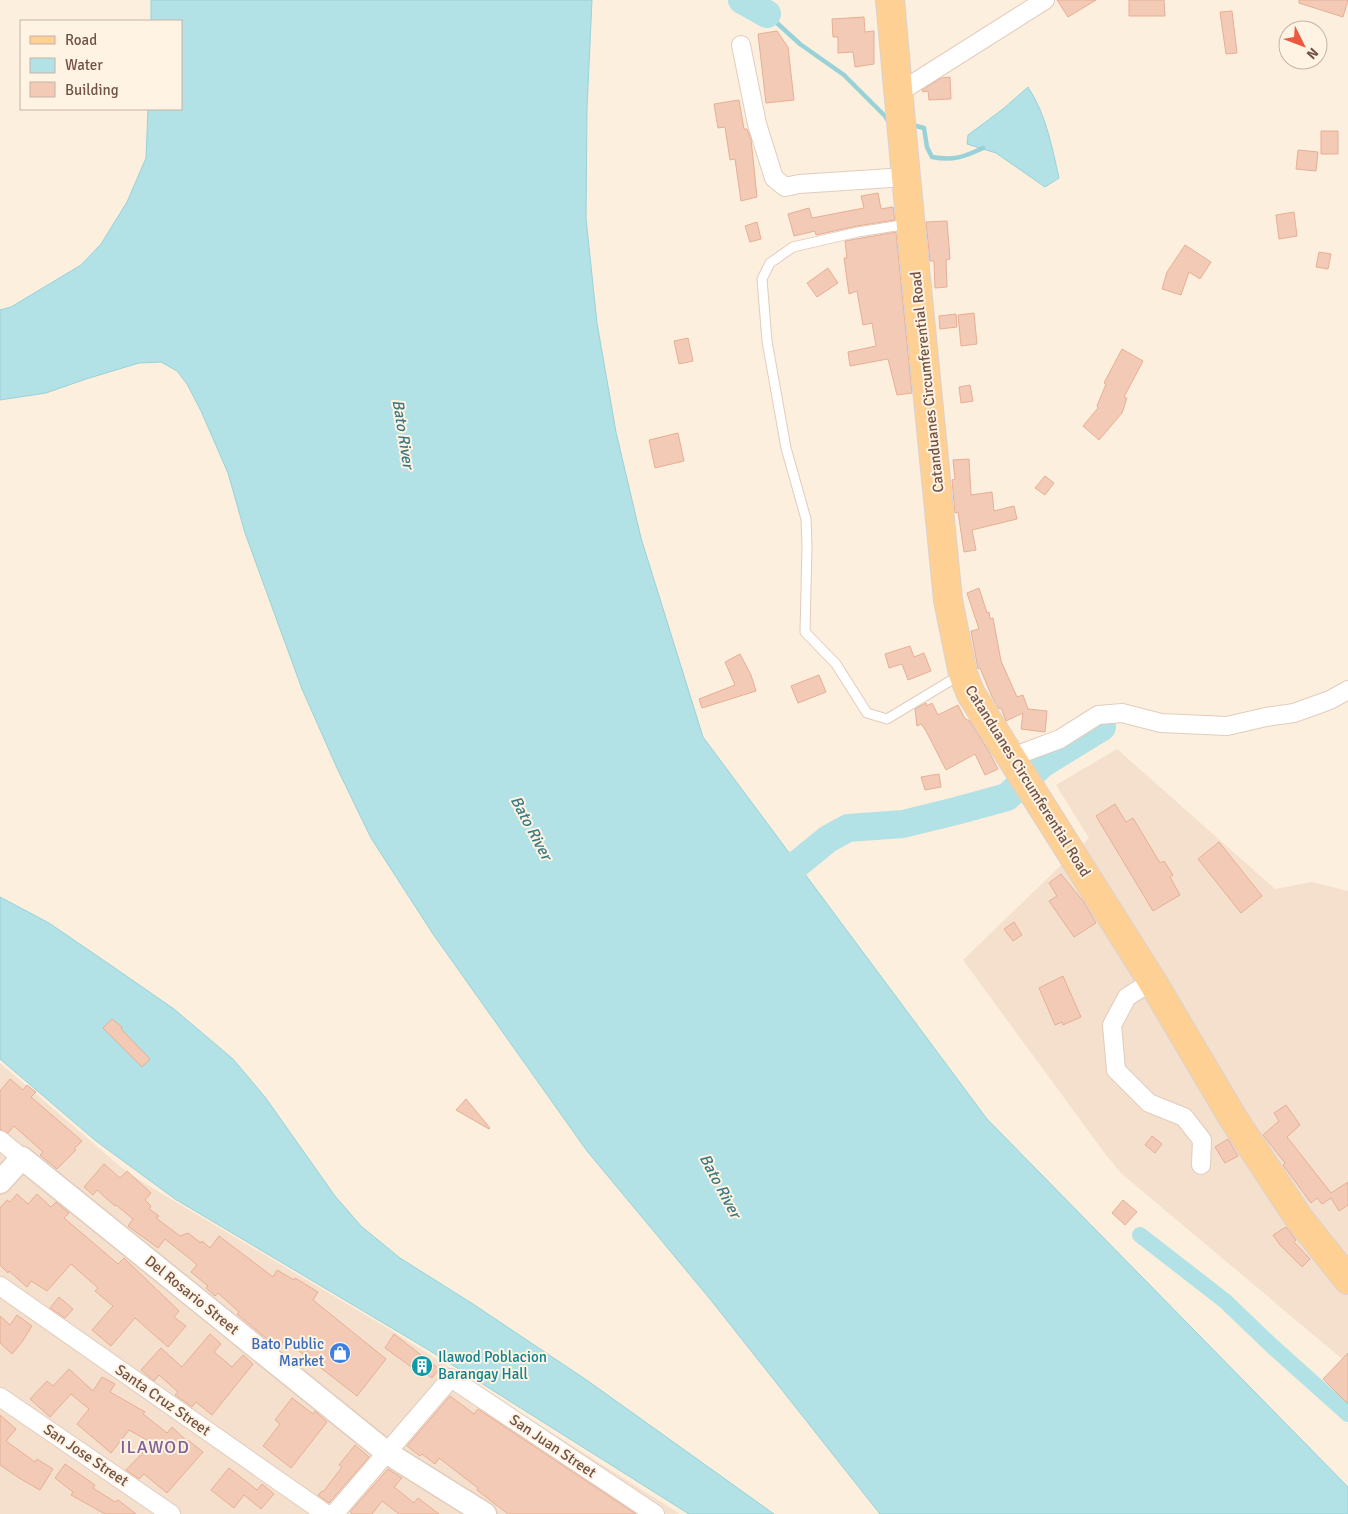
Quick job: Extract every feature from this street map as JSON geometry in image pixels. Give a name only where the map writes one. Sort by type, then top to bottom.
[{"type":"main road","name":"Catanduanes Circumferential Road","points":[[890,0],[910,224],[948,600],[962,674],[971,694],[1152,981],[1233,1118],[1298,1217],[1348,1280]]},
{"type":"street","points":[[898,93],[1045,0]]},
{"type":"street","points":[[741,45],[759,133],[774,178],[785,187],[798,184],[906,178]]},
{"type":"street","points":[[1022,774],[1060,739],[1098,715],[1122,713],[1161,723],[1227,726],[1266,716],[1294,712],[1330,700],[1348,690]]},
{"type":"street","points":[[1152,981],[1127,997],[1112,1024],[1116,1070],[1149,1103],[1184,1116],[1202,1140],[1201,1165]]},
{"type":"street","name":"Del Rosario Street","points":[[0,1140],[386,1452],[485,1514]]},
{"type":"street","points":[[0,1182],[22,1158]]},
{"type":"street","name":"Santa Cruz Street","points":[[0,1286],[326,1514]]},
{"type":"street","name":"San Juan Street","points":[[386,1452],[451,1378],[655,1514]]},
{"type":"street","name":"San Jose Street","points":[[0,1397],[171,1514]]},
{"type":"street","points":[[334,1514],[386,1452]]},
{"type":"lane","points":[[910,224],[858,232],[793,247],[770,263],[762,279],[767,341],[786,448],[806,519],[805,632],[836,664],[868,713],[887,719],[962,674]]},
{"type":"shaded area","points":[[1117,749],[1275,889],[1312,882],[1348,891],[1348,1364],[1122,1174],[1106,1155],[963,960],[1089,838],[1056,785]]},
{"type":"shaded area","points":[[0,1063],[129,1174],[389,1329],[680,1514],[0,1514]]},
{"type":"water","name":"Bato River","points":[[151,0],[592,0],[587,109],[586,218],[597,323],[616,432],[641,538],[703,737],[987,1119],[1348,1487],[1348,1514],[880,1514],[710,1299],[587,1151],[433,934],[371,838],[302,689],[245,533],[228,473],[201,411],[187,384],[177,371],[161,362],[139,363],[46,393],[0,400],[0,310],[11,307],[81,265],[101,244],[127,202],[146,158],[148,110],[182,110],[182,20],[151,20]]},
{"type":"water","points":[[1028,87],[1044,119],[1059,178],[1045,187],[996,153],[967,144],[968,135],[1003,109]]},
{"type":"water","points":[[0,897],[49,923],[174,1009],[233,1059],[265,1097],[335,1196],[361,1226],[400,1258],[588,1381],[774,1514],[689,1514],[427,1349],[175,1199],[96,1141],[0,1059]]},
{"type":"building","points":[[1057,0],[1096,0],[1068,17]]},
{"type":"building","points":[[1129,0],[1164,0],[1165,16],[1129,16]]},
{"type":"building","points":[[1299,0],[1348,0],[1343,17],[1299,3]]},
{"type":"building","points":[[1232,11],[1237,53],[1226,54],[1220,12]]},
{"type":"building","points":[[864,17],[865,32],[874,31],[874,64],[855,67],[853,52],[838,53],[838,37],[833,37],[832,19]]},
{"type":"building","points":[[777,31],[788,47],[794,100],[766,103],[758,34]]},
{"type":"building","points":[[950,77],[951,99],[929,100],[928,91],[923,92],[922,90],[941,78]]},
{"type":"building","points":[[739,100],[744,129],[747,129],[751,139],[757,197],[741,201],[735,159],[730,160],[725,127],[718,128],[714,104]]},
{"type":"building","points":[[1321,131],[1338,131],[1338,154],[1321,154]]},
{"type":"building","points":[[1298,150],[1318,152],[1316,171],[1296,169]]},
{"type":"building","points":[[878,193],[881,209],[893,207],[895,220],[816,235],[815,231],[794,236],[788,214],[809,208],[812,218],[864,208],[861,196]]},
{"type":"building","points":[[1294,212],[1297,236],[1279,239],[1276,215]]},
{"type":"building","points":[[947,221],[950,259],[946,260],[947,287],[935,288],[934,261],[930,261],[926,222]]},
{"type":"building","points":[[757,222],[761,239],[750,242],[745,226]]},
{"type":"building","points":[[896,232],[912,393],[897,395],[888,359],[850,366],[848,352],[876,346],[872,323],[863,325],[857,291],[849,294],[844,258],[847,258],[845,241]]},
{"type":"building","points":[[1185,245],[1211,262],[1200,279],[1189,272],[1181,295],[1162,289],[1167,272]]},
{"type":"building","points":[[1319,252],[1331,254],[1328,269],[1316,267]]},
{"type":"building","points":[[828,268],[838,283],[817,297],[807,283]]},
{"type":"building","points":[[974,313],[977,344],[961,346],[958,315]]},
{"type":"building","points":[[956,314],[957,327],[940,329],[939,316]]},
{"type":"building","points":[[688,338],[693,361],[679,364],[674,341]]},
{"type":"building","points":[[1122,349],[1143,361],[1124,397],[1127,398],[1122,413],[1099,440],[1083,426],[1098,408],[1097,406],[1106,384],[1104,383]]},
{"type":"building","points":[[970,385],[973,401],[961,403],[959,387]]},
{"type":"building","points":[[678,433],[684,461],[655,468],[649,440]]},
{"type":"building","points":[[969,459],[971,495],[992,492],[994,511],[1014,506],[1017,519],[972,530],[976,550],[964,552],[958,512],[955,513],[952,480],[955,479],[953,460]]},
{"type":"building","points":[[1045,476],[1054,483],[1045,495],[1035,488]]},
{"type":"building","points":[[979,588],[987,613],[989,612],[990,619],[993,618],[1001,661],[1017,697],[1023,695],[1028,709],[1047,711],[1045,732],[1021,729],[1023,713],[1006,721],[1001,708],[999,709],[992,697],[980,668],[978,669],[971,631],[979,629],[967,593]]},
{"type":"building","points":[[910,646],[914,657],[924,653],[931,671],[908,680],[902,664],[889,668],[885,654]]},
{"type":"building","points":[[740,654],[751,675],[756,691],[702,708],[699,699],[735,685],[725,662]]},
{"type":"building","points":[[819,675],[826,692],[798,703],[791,686]]},
{"type":"building","points":[[926,703],[927,706],[932,703],[938,715],[958,705],[964,717],[969,720],[988,750],[998,769],[985,775],[975,754],[946,770],[926,731],[921,724],[917,726],[915,709]]},
{"type":"building","points":[[939,774],[941,787],[925,790],[921,777]]},
{"type":"building","points":[[1115,804],[1126,822],[1133,818],[1160,863],[1164,861],[1173,875],[1170,877],[1180,895],[1153,911],[1096,816]]},
{"type":"building","points":[[1219,842],[1262,896],[1241,913],[1198,859]]},
{"type":"building","points":[[1061,874],[1083,901],[1096,923],[1074,937],[1049,901],[1057,896],[1049,883]]},
{"type":"building","points":[[1014,922],[1022,935],[1013,941],[1004,929]]},
{"type":"building","points":[[1063,976],[1081,1017],[1063,1025],[1062,1022],[1055,1025],[1039,988]]},
{"type":"building","points":[[112,1019],[122,1027],[121,1029],[150,1059],[142,1067],[103,1028]]},
{"type":"building","points":[[10,1079],[23,1090],[27,1085],[36,1092],[31,1097],[82,1141],[74,1149],[76,1150],[57,1169],[40,1155],[43,1152],[14,1126],[8,1133],[0,1130],[0,1091]]},
{"type":"building","points":[[466,1099],[490,1128],[489,1129],[456,1110]]},
{"type":"building","points":[[1286,1105],[1300,1125],[1287,1137],[1331,1193],[1348,1182],[1348,1205],[1339,1211],[1331,1198],[1322,1204],[1317,1198],[1311,1203],[1283,1165],[1285,1163],[1263,1135],[1279,1121],[1274,1113]]},
{"type":"building","points":[[1152,1136],[1162,1144],[1155,1153],[1145,1145]]},
{"type":"building","points":[[1228,1139],[1238,1156],[1225,1163],[1215,1147]]},
{"type":"building","points":[[104,1164],[120,1178],[127,1171],[151,1193],[145,1200],[151,1206],[149,1209],[159,1216],[156,1218],[180,1236],[188,1233],[210,1248],[219,1236],[273,1277],[277,1270],[318,1292],[313,1300],[386,1359],[357,1396],[285,1340],[278,1348],[237,1314],[239,1312],[218,1293],[215,1296],[206,1288],[208,1286],[191,1272],[197,1265],[189,1258],[165,1239],[158,1248],[128,1226],[133,1219],[97,1190],[93,1195],[84,1187]]},
{"type":"building","points":[[17,1194],[28,1204],[37,1194],[51,1207],[56,1202],[69,1213],[64,1218],[118,1264],[124,1258],[179,1311],[174,1317],[186,1326],[168,1347],[135,1318],[111,1346],[92,1330],[113,1306],[95,1291],[98,1288],[71,1264],[47,1291],[31,1281],[27,1287],[0,1265],[0,1208],[7,1200],[10,1202]]},
{"type":"building","points":[[1123,1200],[1137,1212],[1125,1225],[1112,1213]]},
{"type":"building","points":[[1286,1227],[1296,1240],[1294,1242],[1310,1259],[1302,1267],[1280,1245],[1273,1235]]},
{"type":"building","points":[[59,1297],[73,1309],[65,1318],[50,1308]]},
{"type":"building","points":[[17,1315],[32,1326],[12,1354],[0,1343],[0,1316],[10,1325]]},
{"type":"building","points":[[210,1334],[221,1344],[214,1352],[232,1367],[243,1355],[253,1364],[212,1415],[196,1402],[192,1407],[175,1395],[178,1392],[159,1375],[154,1381],[141,1370],[161,1348],[182,1367]]},
{"type":"building","points":[[394,1334],[439,1369],[432,1378],[422,1371],[420,1373],[385,1348]]},
{"type":"building","points":[[1348,1353],[1348,1404],[1323,1379]]},
{"type":"building","points":[[69,1369],[93,1391],[102,1377],[115,1384],[110,1392],[145,1412],[143,1414],[167,1433],[172,1427],[203,1452],[167,1493],[144,1474],[139,1479],[126,1470],[152,1443],[129,1430],[111,1453],[77,1424],[89,1409],[71,1394],[50,1417],[30,1399],[47,1381],[53,1386]]},
{"type":"building","points":[[450,1396],[474,1414],[478,1409],[636,1514],[508,1514],[439,1458],[435,1464],[407,1446]]},
{"type":"building","points":[[292,1398],[313,1414],[315,1411],[327,1422],[291,1468],[263,1446],[280,1424],[275,1420]]},
{"type":"building","points":[[0,1415],[16,1429],[6,1441],[35,1462],[37,1459],[53,1469],[40,1490],[0,1465]]},
{"type":"building","points":[[355,1445],[369,1457],[329,1503],[318,1495],[323,1492],[342,1467],[339,1465]]},
{"type":"building","points":[[65,1464],[95,1485],[93,1488],[115,1502],[118,1500],[136,1514],[105,1514],[71,1495],[73,1492],[55,1478]]},
{"type":"building","points":[[229,1468],[257,1490],[262,1484],[274,1494],[261,1509],[244,1495],[234,1508],[211,1490]]},
{"type":"building","points":[[388,1469],[402,1478],[394,1487],[414,1503],[418,1498],[439,1514],[399,1514],[382,1501],[372,1514],[352,1514],[350,1512]]},
{"type":"waterway","points":[[742,0],[767,14]]},
{"type":"waterway","points":[[767,14],[800,44],[844,75],[885,116],[890,124]]},
{"type":"waterway","points":[[916,126],[924,128],[927,147],[932,157],[946,159],[958,157],[983,148]]},
{"type":"waterway","points":[[768,888],[828,839],[848,828],[903,824],[1007,797],[1042,764],[1102,727]]},
{"type":"waterway","points":[[1140,1235],[1225,1301],[1348,1414]]},
{"type":"place","name":"Bato Public Market","points":[[340,1353]]},
{"type":"place","name":"Ilawod Poblacion Barangay Hall","points":[[422,1366]]},
{"type":"district","name":"ILAWOD","points":[[155,1447]]}]
